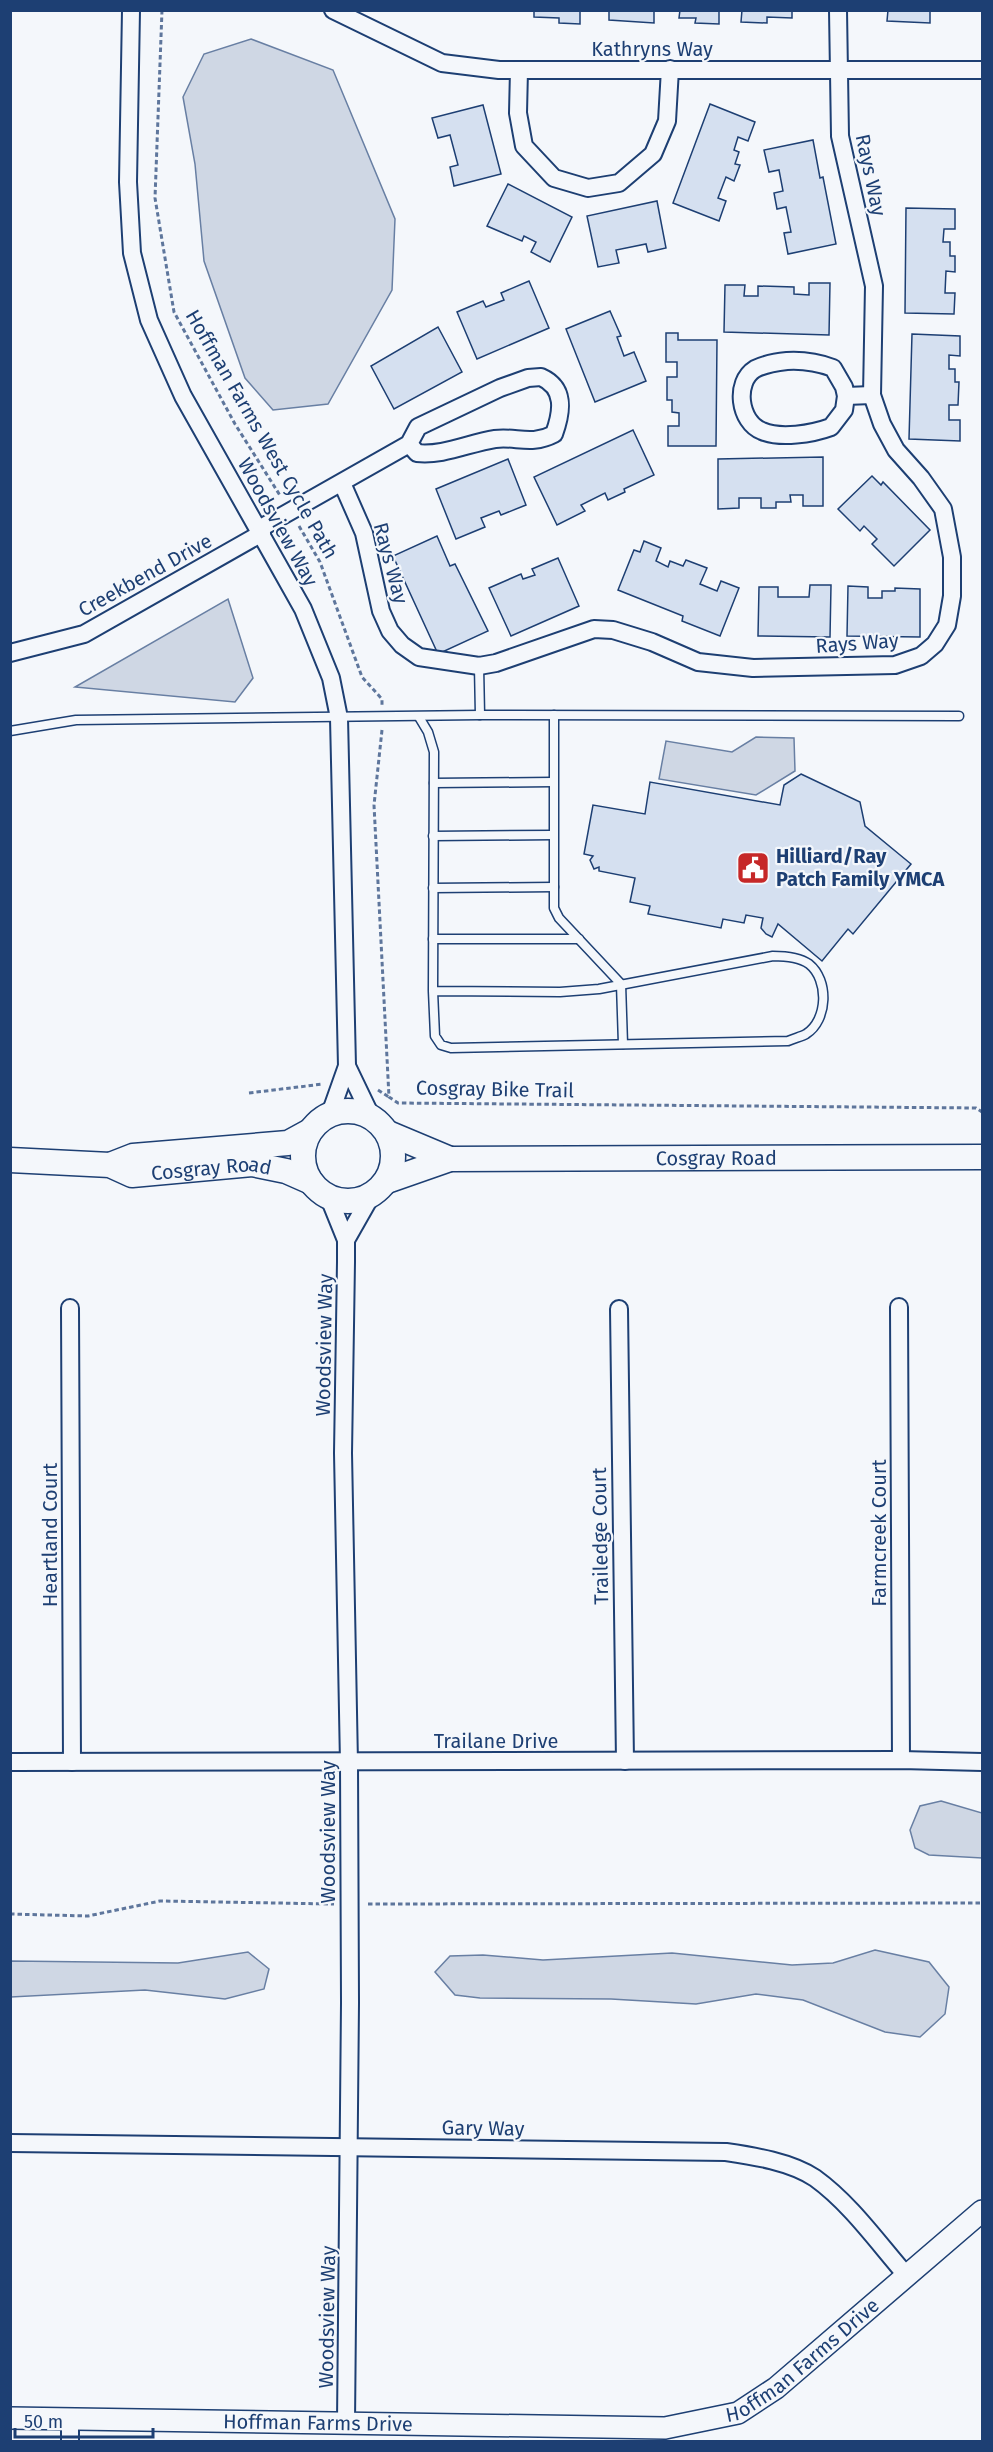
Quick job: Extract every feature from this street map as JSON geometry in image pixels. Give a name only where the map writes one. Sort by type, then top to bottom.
[{"type":"main road","points":[[344,1110],[358,1111],[371,1116],[388,1133],[394,1157],[392,1169],[379,1188],[350,1202],[329,1198],[311,1182],[306,1172],[303,1151],[310,1131],[318,1121],[344,1110]]},
{"type":"main road","name":"Cosgray Road","points":[[110,1165],[133,1156],[288,1143],[310,1131]]},
{"type":"main road","name":"Cosgray Road","points":[[388,1133],[450,1159]]},
{"type":"main road","name":"Cosgray Road","points":[[379,1188],[450,1159],[982,1157]]},
{"type":"main road","name":"Cosgray Road","points":[[10,1160],[110,1165],[132,1175],[252,1164],[286,1171],[311,1182]]},
{"type":"street","name":"Woodsview Way","points":[[131,10],[128,182],[132,253],[149,320],[183,396],[303,609],[331,678],[339,718],[347,1066],[330,1114]]},
{"type":"street","name":"Rays Way","points":[[342,483],[364,532],[381,611],[390,631],[402,645],[419,657],[479,666],[496,663],[594,629],[612,630],[652,642],[698,662],[753,668],[895,665],[921,656],[935,644],[946,625],[952,596],[952,557],[943,509],[921,478],[896,450],[882,424],[872,395],[874,286],[840,136],[838,10]]},
{"type":"street","name":"Kathryns Way","points":[[341,12],[442,63],[499,70],[982,70]]},
{"type":"street","points":[[519,70],[518,113],[524,146],[554,178],[588,188],[620,183],[653,154],[667,121],[670,69]]},
{"type":"street","points":[[810,361],[832,368],[844,387],[846,396],[844,410],[831,428],[780,435],[761,431],[750,422],[744,412],[742,388],[754,370],[766,365],[810,361]]},
{"type":"street","name":"Creekbend Drive","points":[[10,653],[84,634],[409,444],[418,427],[500,388],[528,378],[541,377],[547,380],[560,396],[561,414],[554,434],[545,439],[519,441],[498,439],[429,455],[417,453],[409,444]]},
{"type":"street","points":[[846,396],[872,395]]},
{"type":"street","name":"Woodsview Way","points":[[347,1066],[371,1116]]},
{"type":"street","name":"Woodsview Way","points":[[346,1240],[379,1188]]},
{"type":"street","name":"Woodsview Way","points":[[329,1198],[346,1240],[343,1453],[350,1904],[346,2423]]},
{"type":"street","name":"Farmcreek Court","points":[[899,1307],[901,1760]]},
{"type":"street","name":"Heartland Court","points":[[70,1308],[72,1762]]},
{"type":"street","name":"Trailedge Court","points":[[619,1309],[625,1761]]},
{"type":"street","name":"Trailane Drive","points":[[10,1762],[901,1760],[982,1762]]},
{"type":"street","name":"Gary Way","points":[[10,2143],[726,2152],[767,2158],[814,2177],[851,2211],[907,2276]]},
{"type":"street","name":"Hoffman Farms Drive","points":[[10,2418],[665,2428],[738,2413],[776,2388],[982,2211]]},
{"type":"street","points":[[70,2419],[70,2442]]},
{"type":"lane","points":[[479,666],[480,715]]},
{"type":"lane","points":[[10,731],[76,720],[480,715],[959,716]]},
{"type":"lane","points":[[554,715],[554,908],[621,984],[623,1044]]},
{"type":"lane","points":[[419,717],[428,732],[434,752],[433,991],[435,1036],[441,1045],[451,1048],[788,1041],[806,1034],[814,1026],[824,1005],[821,983],[816,973],[809,964],[786,956],[773,956],[598,989],[560,992],[433,991]]},
{"type":"lane","points":[[434,783],[553,782]]},
{"type":"lane","points":[[434,836],[554,835]]},
{"type":"lane","points":[[433,888],[554,887]]},
{"type":"lane","points":[[433,939],[579,939]]},
{"type":"path","name":"Hoffman Farms West Cycle Path","points":[[162,10],[155,198],[174,312],[235,424],[320,562],[362,677],[382,699],[382,717]]},
{"type":"path","name":"Cosgray Bike Trail","points":[[382,717],[374,805],[388,1097],[398,1103],[976,1108],[982,1112]]},
{"type":"path","points":[[10,1914],[88,1916],[160,1901],[350,1904],[982,1903]]},
{"type":"shaded area","points":[[251,39],[333,70],[395,219],[392,290],[328,404],[273,410],[245,378],[204,261],[195,164],[183,97],[204,54]]},
{"type":"shaded area","points":[[228,599],[253,678],[235,702],[75,687]]},
{"type":"shaded area","points":[[756,737],[794,738],[795,771],[756,795],[659,779],[666,741],[732,752]]},
{"type":"shaded area","points":[[941,1801],[982,1813],[982,1858],[929,1855],[915,1848],[910,1830],[920,1806]]},
{"type":"shaded area","points":[[875,1950],[929,1962],[949,1987],[945,2014],[920,2037],[885,2032],[803,2000],[756,1994],[696,2004],[611,1999],[480,1998],[455,1995],[435,1972],[450,1956],[483,1955],[543,1960],[672,1953],[792,1965],[833,1963]]},
{"type":"shaded area","points":[[248,1952],[269,1969],[264,1989],[225,1999],[145,1990],[11,1997],[11,1961],[178,1963]]},
{"type":"building","points":[[534,10],[580,10],[580,24],[559,23],[559,18],[534,17]]},
{"type":"building","points":[[609,10],[654,10],[654,23],[609,20]]},
{"type":"building","points":[[680,10],[719,10],[719,24],[695,23],[696,18],[679,18]]},
{"type":"building","points":[[742,10],[792,10],[792,18],[767,17],[767,23],[741,22]]},
{"type":"building","points":[[888,10],[930,10],[930,23],[887,21]]},
{"type":"building","points":[[710,104],[755,122],[748,141],[738,137],[734,150],[739,152],[735,164],[740,165],[734,181],[726,177],[718,198],[726,201],[719,221],[673,203]]},
{"type":"building","points":[[483,105],[501,174],[454,186],[450,167],[458,165],[450,135],[438,138],[432,118]]},
{"type":"building","points":[[813,140],[836,244],[788,254],[784,233],[791,232],[786,207],[777,209],[774,193],[783,191],[779,170],[769,172],[764,150]]},
{"type":"building","points":[[508,184],[572,217],[550,262],[531,252],[536,242],[524,236],[522,241],[487,226]]},
{"type":"building","points":[[657,201],[666,248],[648,252],[646,244],[616,250],[619,263],[598,267],[587,216]]},
{"type":"building","points":[[906,208],[955,209],[955,229],[944,229],[943,242],[950,242],[950,256],[955,256],[955,272],[946,271],[945,293],[955,293],[954,314],[905,313]]},
{"type":"building","points":[[529,281],[549,328],[477,359],[457,312],[483,301],[486,307],[504,300],[501,293]]},
{"type":"building","points":[[809,283],[830,283],[829,335],[724,332],[725,285],[745,285],[744,296],[758,296],[758,286],[794,287],[794,294],[809,295]]},
{"type":"building","points":[[610,311],[621,336],[617,337],[624,356],[634,352],[646,381],[595,402],[566,329]]},
{"type":"building","points":[[438,327],[462,372],[394,409],[371,366]]},
{"type":"building","points":[[666,333],[678,333],[678,340],[717,340],[716,446],[668,446],[668,426],[679,426],[679,413],[672,412],[672,400],[667,400],[667,377],[677,377],[677,362],[666,362]]},
{"type":"building","points":[[912,334],[960,336],[960,356],[949,355],[949,369],[955,369],[955,382],[959,382],[958,405],[949,405],[949,420],[960,420],[960,441],[909,439]]},
{"type":"building","points":[[633,430],[654,475],[624,489],[625,492],[608,500],[605,493],[581,505],[585,511],[557,525],[534,477]]},
{"type":"building","points":[[823,457],[823,506],[803,506],[803,495],[790,495],[791,502],[776,502],[776,508],[761,508],[761,498],[739,498],[739,508],[718,509],[718,459]]},
{"type":"building","points":[[508,459],[526,505],[501,515],[499,511],[481,518],[485,527],[456,539],[436,489]]},
{"type":"building","points":[[872,476],[881,485],[883,482],[930,530],[894,566],[872,544],[877,539],[864,526],[860,531],[838,509]]},
{"type":"building","points":[[437,536],[450,566],[455,564],[488,631],[438,654],[393,556]]},
{"type":"building","points":[[644,541],[661,548],[656,561],[668,567],[670,561],[683,566],[686,560],[707,568],[700,584],[717,591],[721,581],[739,588],[720,636],[682,621],[683,616],[618,590],[634,550],[640,552]]},
{"type":"building","points":[[558,558],[579,606],[511,636],[489,588],[521,574],[523,579],[535,575],[532,569]]},
{"type":"building","points":[[810,585],[831,585],[830,637],[758,636],[759,587],[778,587],[778,597],[809,597]]},
{"type":"building","points":[[848,586],[868,587],[868,598],[882,598],[882,591],[895,591],[895,588],[920,589],[920,637],[847,636]]},
{"type":"building","name":"Hilliard/Ray Patch Family YMCA","points":[[801,774],[860,802],[865,826],[911,864],[853,934],[848,929],[822,961],[778,924],[772,937],[766,934],[761,928],[763,918],[746,915],[744,923],[723,919],[721,928],[648,914],[650,906],[630,902],[635,878],[599,871],[599,867],[594,869],[590,860],[593,856],[584,854],[593,805],[645,814],[650,782],[780,805],[784,785]]},
{"type":"place","name":"Hilliard/Ray Patch Family YMCA","points":[[753,868]]}]
